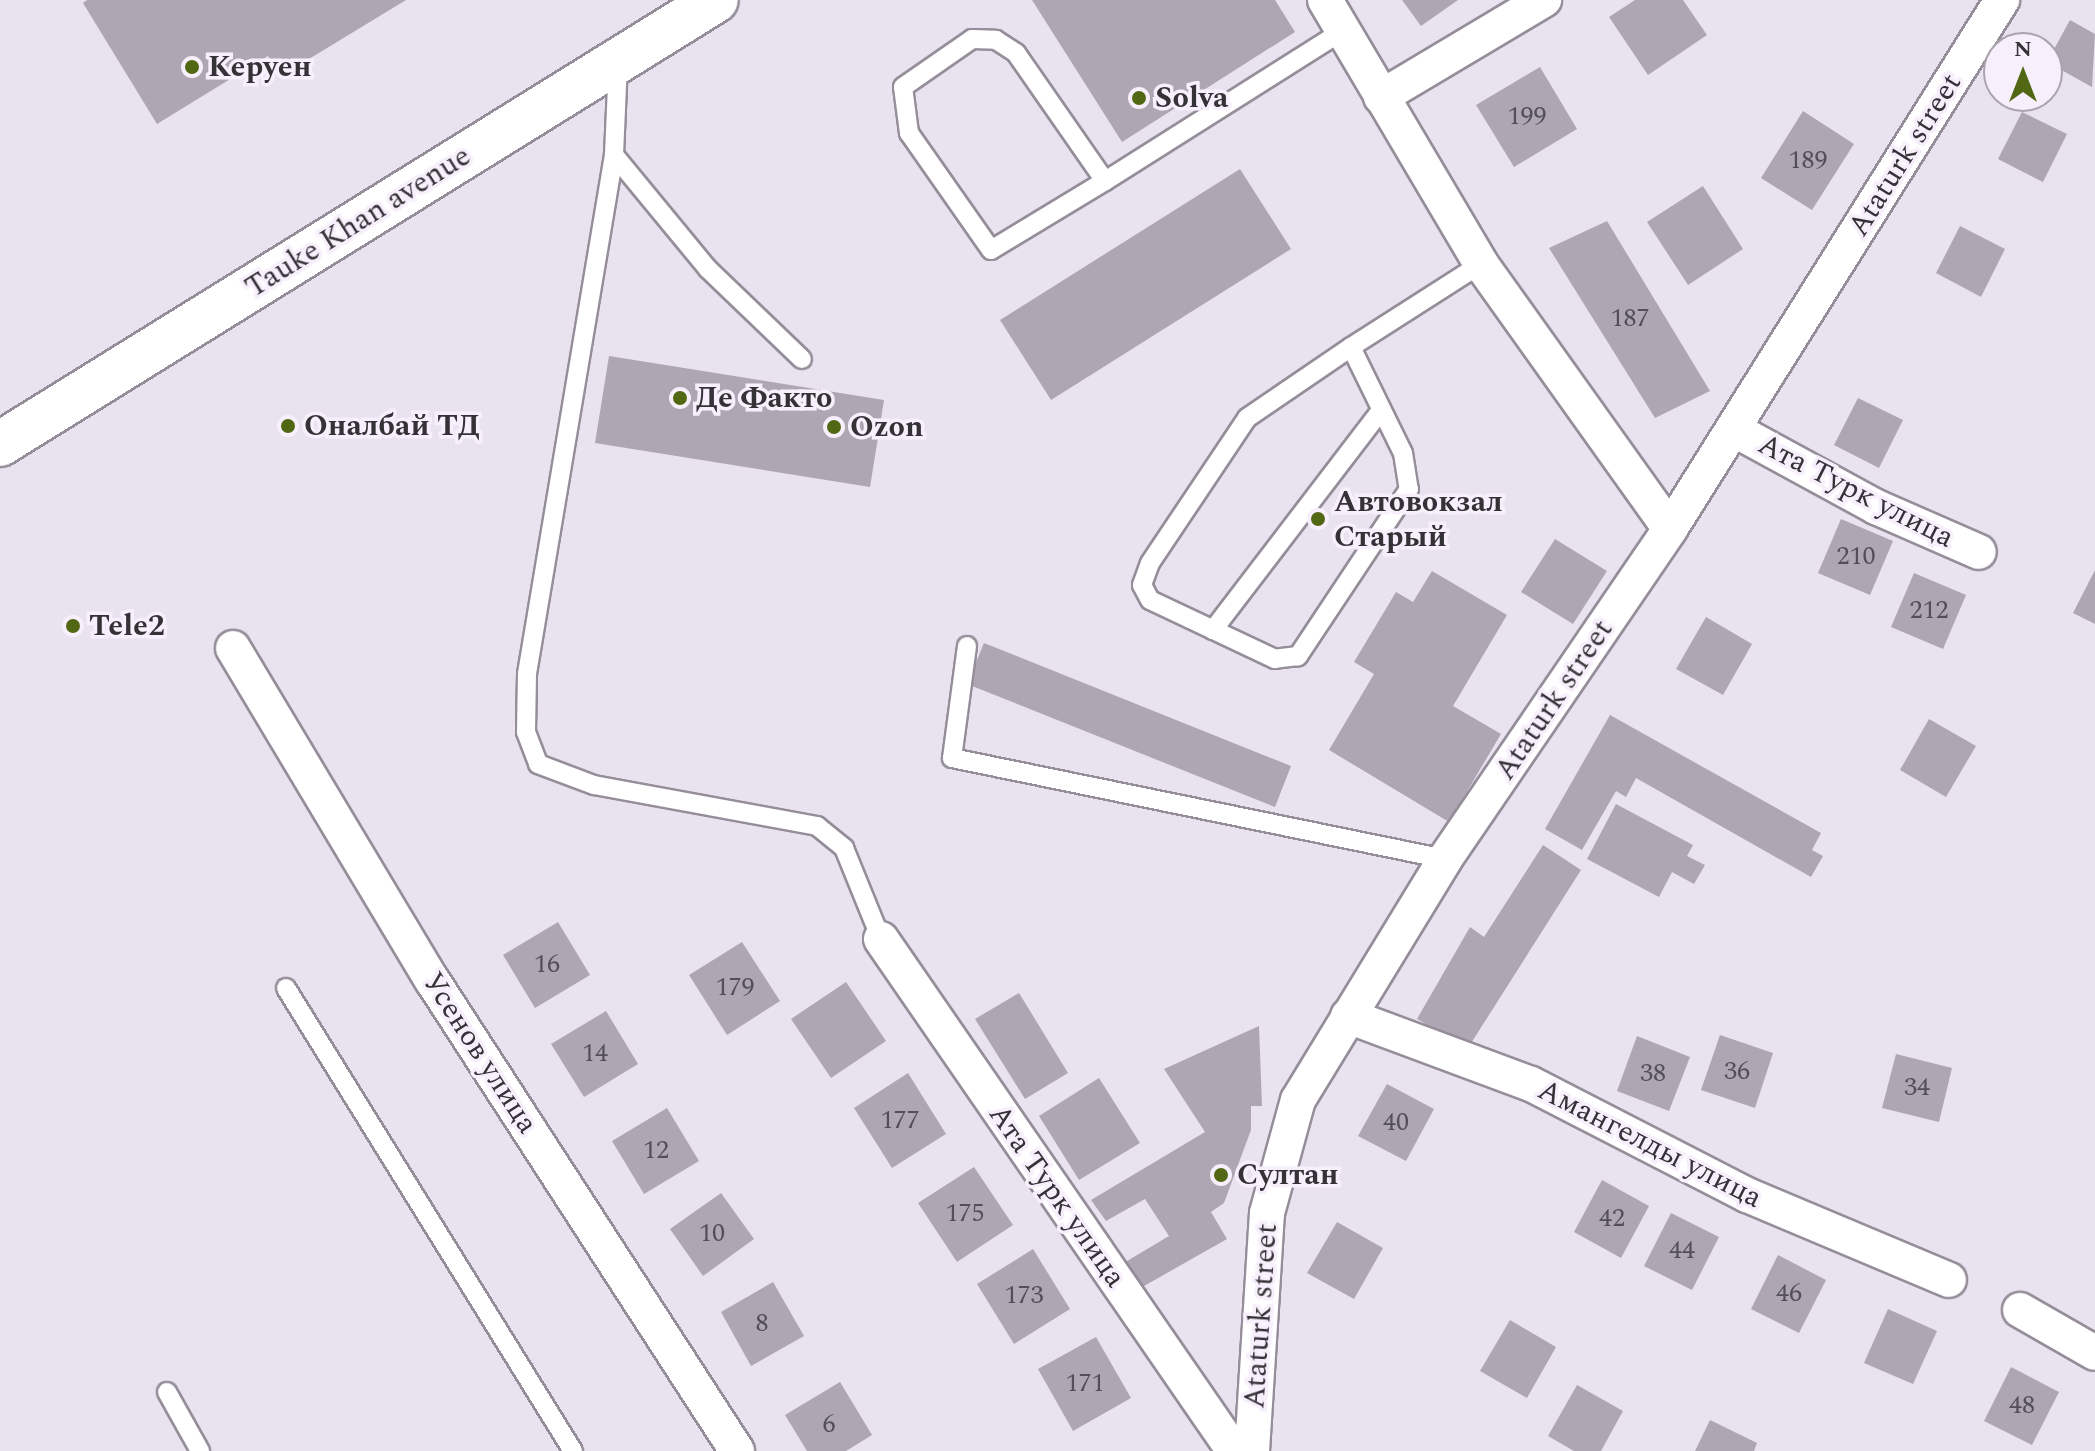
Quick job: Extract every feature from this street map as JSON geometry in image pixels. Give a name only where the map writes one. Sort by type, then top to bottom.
[{"type":"street","name":"Tauke Khan avenue","points":[[0,444],[716,0]]},
{"type":"street","points":[[1325,0],[1481,264],[1670,529]]},
{"type":"street","points":[[1381,97],[1544,0]]},
{"type":"street","name":"Ataturk street","points":[[1252,1451],[1267,1213],[1298,1100],[1445,859],[1670,529],[2002,0]]},
{"type":"street","name":"Ата Турк улица","points":[[1733,429],[1979,552]]},
{"type":"street","name":"Усенов улица","points":[[233,648],[432,980],[737,1451]]},
{"type":"street","name":"Ата Турк улица","points":[[881,939],[1234,1451]]},
{"type":"street","name":"Амангелды улица","points":[[1348,1016],[1531,1084],[1747,1195],[1949,1280]]},
{"type":"street","points":[[2020,1310],[2095,1353]]},
{"type":"lane","points":[[1105,181],[1016,53],[996,40],[972,39],[903,87],[909,133],[991,250],[1105,181],[1342,31]]},
{"type":"lane","points":[[618,60],[614,155],[527,674],[526,732],[538,764],[594,785],[817,826],[844,848],[881,939]]},
{"type":"lane","points":[[614,155],[708,269],[802,359]]},
{"type":"lane","points":[[1351,347],[1403,453],[1409,489],[1298,656],[1275,659],[1150,600],[1142,585],[1150,563],[1247,418],[1351,347],[1481,264]]},
{"type":"lane","points":[[1213,630],[1381,410]]},
{"type":"lane","points":[[967,646],[952,758],[1445,859]]},
{"type":"lane","points":[[286,988],[573,1451]]},
{"type":"lane","points":[[167,1392],[200,1451]]},
{"type":"building","points":[[87,0],[406,0],[281,76],[268,56],[157,124],[83,3]]},
{"type":"building","points":[[1032,0],[1275,0],[1295,32],[1122,142]]},
{"type":"building","points":[[1402,0],[1458,0],[1421,26]]},
{"type":"building","points":[[1635,0],[1683,0],[1707,35],[1648,75],[1609,17]]},
{"type":"building","points":[[2070,20],[2095,34],[2092,87],[2063,71],[2063,33]]},
{"type":"building","points":[[1540,67],[1577,129],[1514,167],[1476,105]]},
{"type":"building","points":[[1803,111],[1854,144],[1812,210],[1761,178]]},
{"type":"building","points":[[2022,112],[2067,134],[2043,182],[1998,159]]},
{"type":"building","points":[[1240,169],[1291,249],[1051,400],[1000,320]]},
{"type":"building","points":[[1703,186],[1743,249],[1688,285],[1647,222]]},
{"type":"building","points":[[1607,221],[1710,391],[1655,418],[1549,248]]},
{"type":"building","points":[[1960,226],[2005,249],[1981,297],[1936,273]]},
{"type":"building","points":[[609,356],[884,400],[870,487],[595,443]]},
{"type":"building","points":[[1858,398],[1903,420],[1879,468],[1834,445]]},
{"type":"building","points":[[1841,519],[1893,541],[1870,595],[1818,573]]},
{"type":"building","points":[[1555,539],[1607,571],[1573,624],[1521,592]]},
{"type":"building","points":[[2095,570],[2095,624],[2073,613]]},
{"type":"building","points":[[1432,571],[1507,615],[1453,706],[1501,734],[1449,822],[1329,750],[1374,674],[1354,662],[1396,592],[1413,602]]},
{"type":"building","points":[[1914,573],[1966,595],[1943,649],[1891,627]]},
{"type":"building","points":[[1706,617],[1752,644],[1723,695],[1676,669]]},
{"type":"building","points":[[984,643],[1291,766],[1275,807],[967,684]]},
{"type":"building","points":[[1610,715],[1821,833],[1812,850],[1823,856],[1811,877],[1636,778],[1626,797],[1616,791],[1582,850],[1545,829]]},
{"type":"building","points":[[1929,719],[1976,746],[1946,797],[1900,770]]},
{"type":"building","points":[[1616,804],[1693,845],[1687,856],[1705,865],[1694,884],[1672,872],[1659,897],[1587,859]]},
{"type":"building","points":[[1543,845],[1581,870],[1468,1048],[1417,1019],[1470,927],[1484,937]]},
{"type":"building","points":[[558,922],[590,975],[535,1008],[503,955]]},
{"type":"building","points":[[742,942],[780,1001],[727,1035],[689,975]]},
{"type":"building","points":[[846,982],[886,1041],[831,1078],[791,1019]]},
{"type":"building","points":[[1019,993],[1068,1073],[1025,1099],[975,1019]]},
{"type":"building","points":[[606,1011],[638,1064],[584,1097],[551,1044]]},
{"type":"building","points":[[1259,1026],[1262,1106],[1251,1106],[1251,1130],[1224,1203],[1211,1212],[1227,1239],[1137,1290],[1122,1264],[1169,1236],[1145,1199],[1106,1221],[1091,1200],[1205,1132],[1164,1069]]},
{"type":"building","points":[[1720,1035],[1773,1053],[1755,1108],[1701,1090]]},
{"type":"building","points":[[1637,1036],[1690,1057],[1669,1111],[1617,1091]]},
{"type":"building","points":[[1896,1054],[1952,1068],[1939,1122],[1882,1108]]},
{"type":"building","points":[[908,1073],[946,1134],[892,1168],[854,1108]]},
{"type":"building","points":[[1099,1078],[1140,1143],[1079,1180],[1039,1116]]},
{"type":"building","points":[[1387,1084],[1434,1109],[1406,1161],[1358,1136]]},
{"type":"building","points":[[667,1108],[699,1161],[644,1194],[612,1141]]},
{"type":"building","points":[[974,1167],[1013,1225],[957,1262],[918,1203]]},
{"type":"building","points":[[1602,1180],[1649,1206],[1621,1258],[1574,1232]]},
{"type":"building","points":[[721,1193],[754,1239],[703,1276],[670,1229]]},
{"type":"building","points":[[1671,1213],[1719,1237],[1692,1290],[1644,1266]]},
{"type":"building","points":[[1337,1222],[1383,1248],[1354,1299],[1307,1273]]},
{"type":"building","points":[[1033,1249],[1070,1309],[1014,1344],[977,1284]]},
{"type":"building","points":[[1778,1255],[1826,1280],[1799,1333],[1751,1309]]},
{"type":"building","points":[[773,1282],[804,1336],[751,1366],[721,1312]]},
{"type":"building","points":[[1888,1309],[1937,1331],[1913,1384],[1864,1363]]},
{"type":"building","points":[[1510,1320],[1556,1347],[1527,1398],[1480,1371]]},
{"type":"building","points":[[1096,1337],[1131,1398],[1073,1431],[1038,1369]]},
{"type":"building","points":[[2011,1367],[2059,1392],[2032,1445],[1984,1421]]},
{"type":"building","points":[[840,1382],[872,1435],[846,1451],[807,1451],[785,1415]]},
{"type":"building","points":[[1577,1385],[1623,1411],[1601,1451],[1574,1451],[1548,1436]]},
{"type":"building","points":[[1710,1420],[1757,1443],[1754,1451],[1695,1451]]},
{"type":"place","name":"Керуен","points":[[192,67]]},
{"type":"place","name":"Solva","points":[[1139,98]]},
{"type":"place","name":"Де Факто","points":[[680,398]]},
{"type":"place","name":"Оналбай ТД","points":[[288,426]]},
{"type":"place","name":"Ozon","points":[[834,427]]},
{"type":"place","name":"Автовокзал Старый","points":[[1318,519]]},
{"type":"place","name":"Tele2","points":[[73,626]]},
{"type":"place","name":"Султан","points":[[1221,1175]]}]
